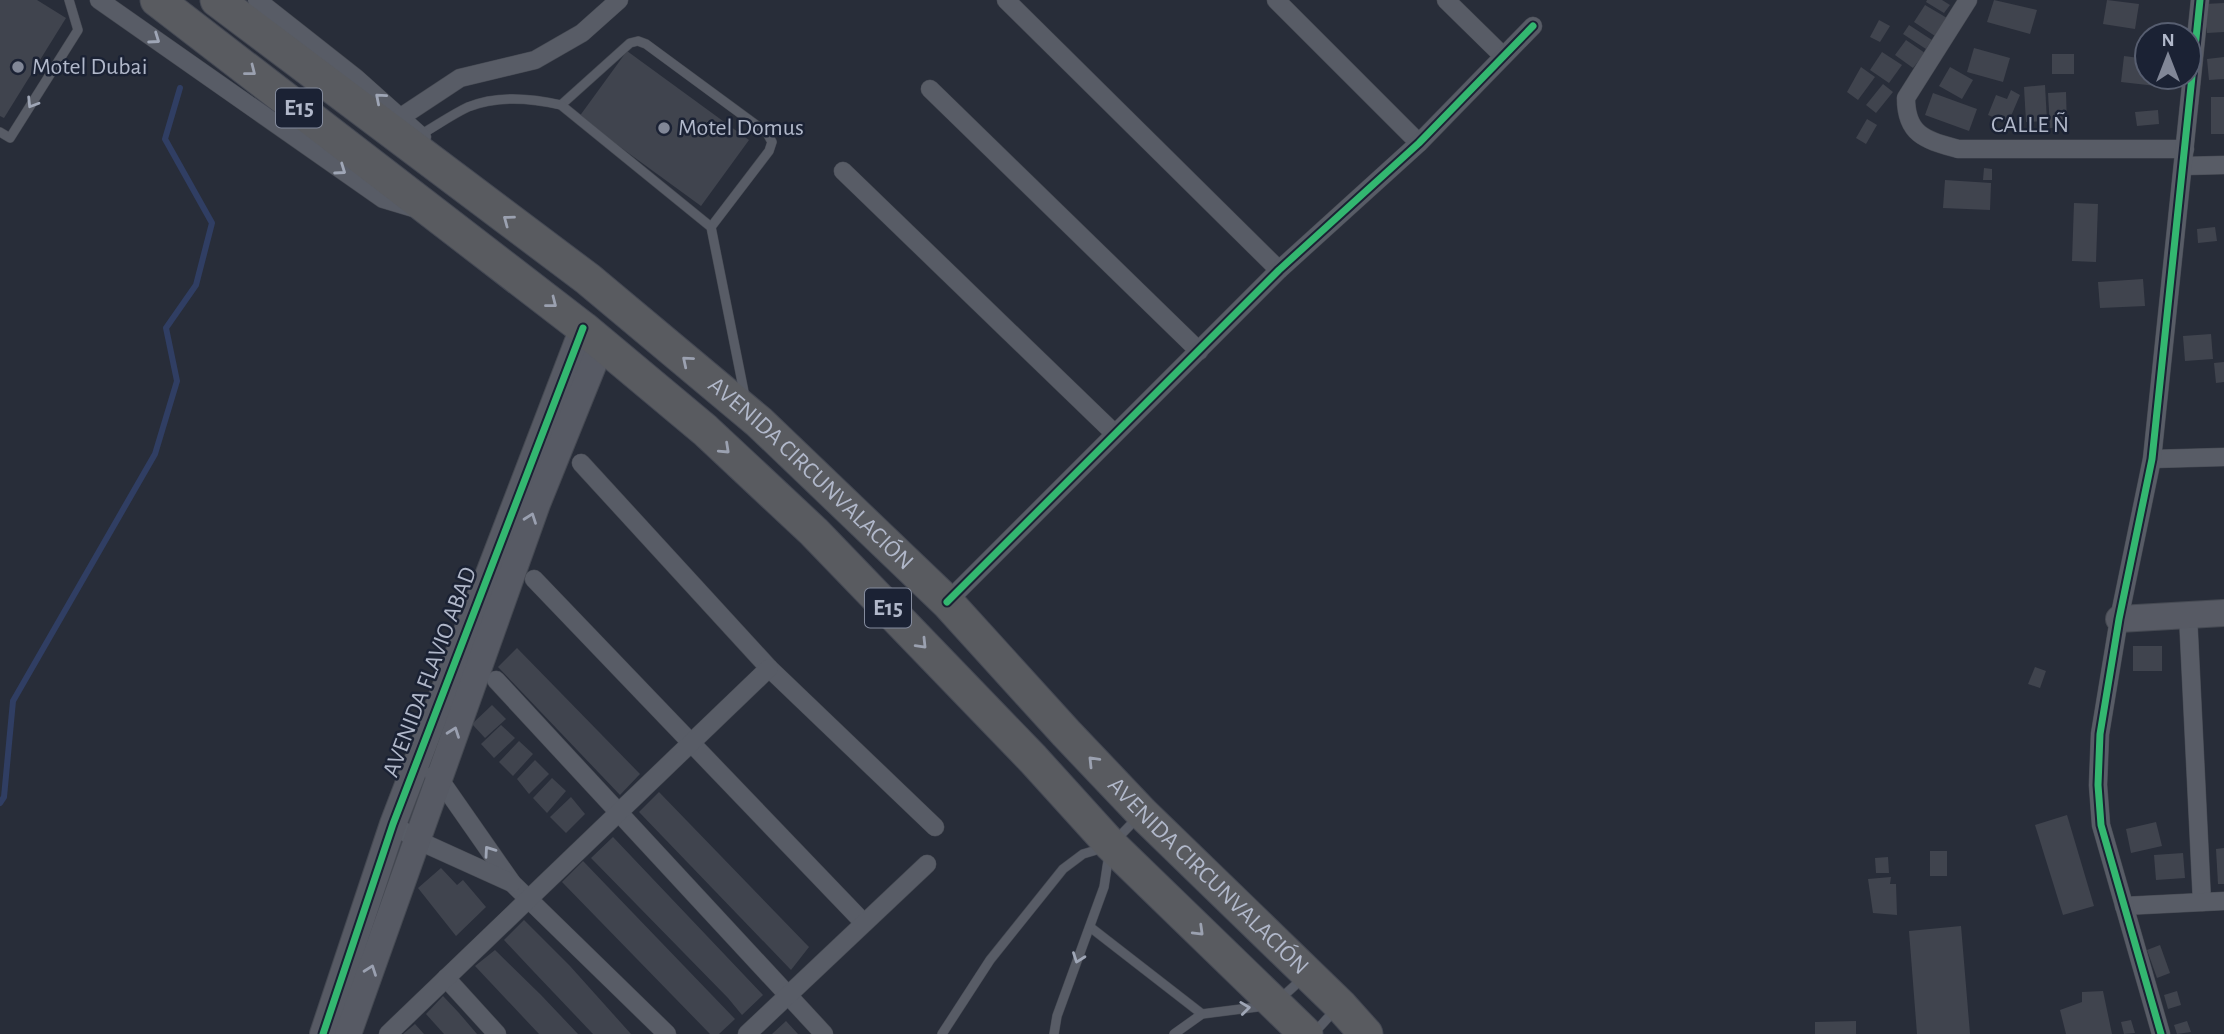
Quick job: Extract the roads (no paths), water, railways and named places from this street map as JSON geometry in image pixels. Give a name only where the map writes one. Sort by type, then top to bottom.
[{"type":"highway","name":"AVENIDA CIRCUNVALACIÓN","points":[[157,0],[593,335],[705,430],[814,532],[1111,845],[1306,1034]]},
{"type":"highway","name":"AVENIDA CIRCUNVALACIÓN","points":[[217,0],[623,307],[759,422],[947,602],[1142,813],[1340,1005],[1363,1033]]},
{"type":"highway","points":[[1033,760],[1066,733]]},
{"type":"highway","points":[[1170,903],[1204,872]]},
{"type":"street","name":"AVENIDA CIRCUNVALACIÓN","points":[[99,0],[383,199],[440,216]]},
{"type":"street","name":"AVENIDA CIRCUNVALACIÓN","points":[[257,0],[335,60],[401,117],[420,135],[460,183]]},
{"type":"street","points":[[401,117],[460,78],[535,60],[582,33],[619,0]]},
{"type":"street","points":[[1006,0],[1279,270]]},
{"type":"street","points":[[1276,0],[1419,143]]},
{"type":"street","points":[[1446,0],[1503,56]]},
{"type":"street","name":"CALLE Ñ","points":[[1968,0],[1906,98],[1906,115],[1914,131],[1933,142],[1958,149],[2184,157],[2224,165]]},
{"type":"street","points":[[2161,1034],[2101,825],[2098,785],[2100,734],[2119,619],[2152,459],[2200,0]]},
{"type":"street","points":[[947,602],[1279,270],[1419,143],[1533,26]]},
{"type":"street","points":[[930,89],[1199,351]]},
{"type":"street","points":[[843,171],[1114,433]]},
{"type":"street","name":"AVENIDA FLAVIO ABAD","points":[[323,1034],[393,824],[427,771],[593,335]]},
{"type":"street","points":[[2152,459],[2224,457]]},
{"type":"street","points":[[581,463],[769,668],[935,828]]},
{"type":"street","points":[[534,579],[863,922]]},
{"type":"street","points":[[2119,619],[2224,613]]},
{"type":"street","points":[[2188,615],[2202,902]]},
{"type":"street","points":[[388,1034],[769,668]]},
{"type":"street","points":[[496,680],[824,1034]]},
{"type":"street","points":[[427,771],[512,883],[667,1034]]},
{"type":"street","name":"AVENIDA FLAVIO ABAD","points":[[348,1034],[417,840],[427,771]]},
{"type":"street","points":[[393,824],[417,840],[512,883]]},
{"type":"street","points":[[747,1034],[927,864]]},
{"type":"street","points":[[2124,906],[2224,901]]},
{"type":"street","points":[[446,978],[497,1034]]},
{"type":"lane","points":[[0,132],[10,138],[78,30],[69,0]]},
{"type":"lane","points":[[561,105],[630,43],[639,41],[767,133],[772,142],[769,151],[711,227]]},
{"type":"lane","points":[[420,135],[470,106],[506,99],[540,100],[561,105],[711,227],[745,400],[759,422]]},
{"type":"lane","points":[[942,1034],[990,960],[1063,869],[1083,854],[1111,845],[1142,813]]},
{"type":"lane","points":[[1054,1034],[1057,1016],[1104,887],[1111,845]]},
{"type":"lane","points":[[1090,927],[1202,1014]]},
{"type":"lane","points":[[1174,1034],[1202,1014],[1275,1004],[1307,974]]},
{"type":"lane","points":[[1313,1034],[1340,1005]]},
{"type":"waterway","points":[[0,803],[4,797],[13,701],[155,454],[177,381],[166,328],[196,285],[212,223],[165,139],[180,88]]},
{"type":"place","name":"Motel Dubai","points":[[18,67]]},
{"type":"place","name":"Motel Domus","points":[[664,128]]}]
